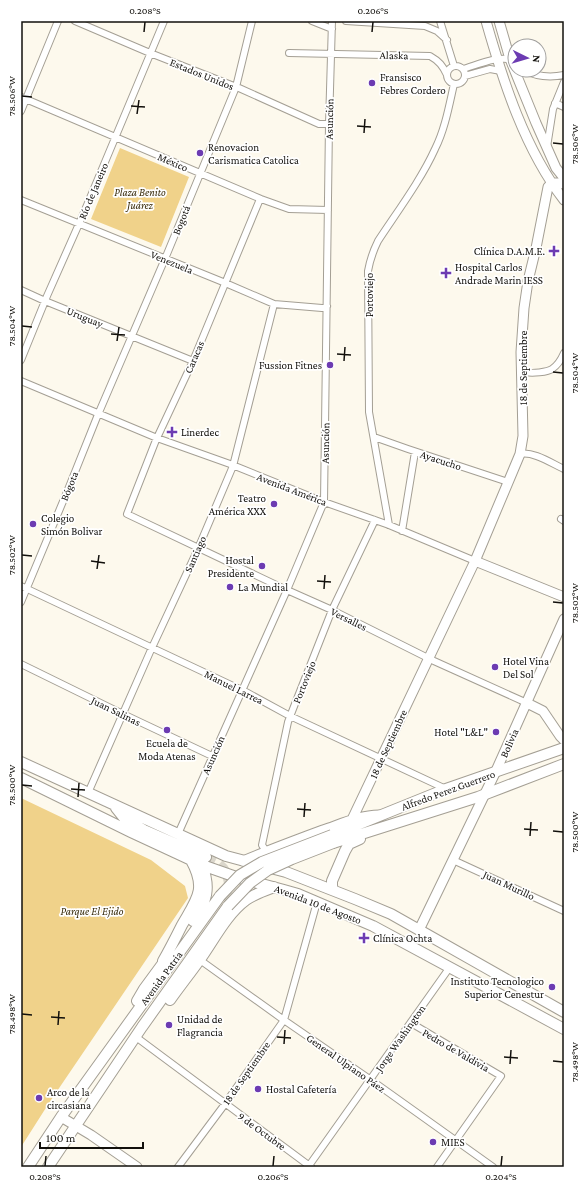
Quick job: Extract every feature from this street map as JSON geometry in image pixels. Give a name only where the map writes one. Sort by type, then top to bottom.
[{"type":"main road","name":"Alfredo Perez Guerrero","points":[[333,839],[349,825],[383,815],[446,789],[562,749]]},
{"type":"main road","name":"Avenida 10 de Agosto","points":[[21,762],[226,856],[286,872],[391,914],[564,1012]]},
{"type":"main road","name":"Alfredo Perez Guerrero","points":[[333,839],[391,824],[485,794],[564,764]]},
{"type":"main road","name":"Avenida 10 de Agosto","points":[[21,778],[190,860],[204,861],[239,878],[291,892],[373,926],[564,1029]]},
{"type":"main road","points":[[102,818],[111,803],[124,818],[204,861],[207,884],[207,896],[200,912],[133,1007],[122,1032]]},
{"type":"main road","points":[[333,890],[332,881],[349,844],[356,840],[383,832],[391,824]]},
{"type":"main road","name":"Avenida Patria","points":[[28,1167],[61,1117],[122,1032],[224,902],[268,870],[333,839]]},
{"type":"main road","points":[[157,971],[197,898],[199,886],[197,872],[190,860]]},
{"type":"main road","points":[[139,1032],[153,1021],[200,960],[223,925],[241,905],[246,900],[257,894],[274,887]]},
{"type":"main road","name":"Avenida Patria","points":[[48,1167],[224,902]]},
{"type":"street","points":[[21,111],[23,98],[58,21]]},
{"type":"street","name":"Estados Unidos","points":[[75,21],[236,87],[319,124],[329,124]]},
{"type":"street","name":"Río de Janeiro","points":[[21,360],[164,21]]},
{"type":"street","name":"Bogotá","points":[[98,414],[133,336],[236,87],[252,21]]},
{"type":"street","points":[[312,21],[332,29]]},
{"type":"street","name":"Asunción","points":[[178,834],[287,590],[324,502],[329,124],[332,21]]},
{"type":"street","points":[[346,21],[424,24],[431,21]]},
{"type":"street","points":[[440,21],[454,66]]},
{"type":"street","points":[[486,21],[501,71],[519,119],[539,161],[564,200]]},
{"type":"street","points":[[499,21],[507,44]]},
{"type":"street","points":[[424,24],[437,31],[447,40]]},
{"type":"street","name":"Alaska","points":[[289,53],[430,56],[442,64],[447,75]]},
{"type":"street","points":[[464,70],[497,59],[507,60]]},
{"type":"street","points":[[454,66],[459,66],[464,70],[465,76],[460,83],[454,84],[449,81],[447,75],[449,69],[454,66]]},
{"type":"street","points":[[465,76],[490,69],[501,71]]},
{"type":"street","points":[[547,77],[564,75]]},
{"type":"street","points":[[520,78],[547,148],[556,168],[564,178]]},
{"type":"street","points":[[547,148],[555,103],[564,82]]},
{"type":"street","name":"Portoviejo","points":[[389,525],[369,412],[368,272],[370,261],[378,241],[436,149],[454,84]]},
{"type":"street","name":"México","points":[[23,98],[260,199],[288,209],[328,210]]},
{"type":"street","points":[[555,103],[564,107]]},
{"type":"street","points":[[552,183],[564,184]]},
{"type":"street","name":"18 de Septiembre","points":[[349,825],[475,561],[520,454],[523,436],[522,368],[524,308],[528,281],[548,187],[552,183]]},
{"type":"street","name":"Caracas","points":[[127,514],[157,438],[193,361],[260,199]]},
{"type":"street","name":"Venezuela","points":[[21,200],[274,304],[322,308],[325,308],[326,306]]},
{"type":"street","name":"Uruguay","points":[[21,290],[193,361]]},
{"type":"street","name":"Santiago","points":[[88,793],[234,466],[274,304]]},
{"type":"street","points":[[522,368],[528,373],[546,372],[552,369],[560,361],[564,354]]},
{"type":"street","name":"Avenida América","points":[[21,381],[157,438],[234,466],[324,502],[389,525],[564,597]]},
{"type":"street","name":"Bógota","points":[[21,602],[24,587],[69,487],[98,414]]},
{"type":"street","name":"Ayacucho","points":[[374,437],[508,482]]},
{"type":"street","points":[[402,531],[415,452]]},
{"type":"street","points":[[520,454],[532,454],[564,469]]},
{"type":"street","name":"Versalles","points":[[127,514],[543,711],[562,738],[564,760]]},
{"type":"street","name":"Portoviejo","points":[[266,851],[262,846],[290,716],[332,610],[375,520]]},
{"type":"street","name":"Manuel Larrea","points":[[24,587],[242,690],[290,716],[446,789]]},
{"type":"street","name":"Bolivia","points":[[419,930],[495,773],[564,619]]},
{"type":"street","name":"Juan Salinas","points":[[21,664],[212,756]]},
{"type":"street","points":[[243,861],[266,851],[349,825]]},
{"type":"street","name":"Juan Murillo","points":[[453,860],[564,911]]},
{"type":"street","name":"18 de Septiembre","points":[[178,1167],[225,1104],[284,1020],[317,902]]},
{"type":"street","name":"General Ulpiano Páez","points":[[200,960],[493,1167]]},
{"type":"street","name":"Jorge Washington","points":[[309,1167],[450,967]]},
{"type":"street","name":"Pedro de Valdivia","points":[[411,1023],[501,1076],[456,1140]]},
{"type":"street","name":"9 de Octubre","points":[[139,1032],[225,1104],[309,1167]]},
{"type":"street","points":[[61,1117],[137,1167]]},
{"type":"street","points":[[437,1167],[456,1140]]},
{"type":"green space","name":"Plaza Benito Juárez","points":[[120,148],[189,177],[161,247],[91,219]]},
{"type":"green space","name":"Parque El Ejido","points":[[21,798],[151,860],[185,886],[188,898],[49,1103],[21,1147]]},
{"type":"tunnel","points":[[206,857],[222,867],[229,881],[228,893],[223,903]]},
{"type":"place","name":"Fransisco Febres Cordero","points":[[372,83]]},
{"type":"place","name":"Renovacion Carismatica Catolica","points":[[200,153]]},
{"type":"place","name":"Clínica D.A.M.E.","points":[[554,251]]},
{"type":"place","name":"Hospital Carlos Andrade Marin IESS","points":[[446,273]]},
{"type":"place","name":"Fussion Fitnes","points":[[330,365]]},
{"type":"place","name":"Linerdec","points":[[172,432]]},
{"type":"place","name":"Teatro América XXX","points":[[274,504]]},
{"type":"place","name":"Colegio Simón Bolivar","points":[[33,524]]},
{"type":"place","name":"Hostal Presidente","points":[[262,566]]},
{"type":"place","name":"La Mundial","points":[[230,587]]},
{"type":"place","name":"Hotel Vina Del Sol","points":[[495,667]]},
{"type":"place","name":"Ecuela de Moda Atenas","points":[[167,730]]},
{"type":"place","name":"Hotel \"L&L\"","points":[[496,732]]},
{"type":"place","name":"Clínica Ochta","points":[[364,938]]},
{"type":"place","name":"Instituto Tecnologico Superior Cenestur","points":[[552,987]]},
{"type":"place","name":"Unidad de Flagrancia","points":[[169,1025]]},
{"type":"place","name":"Hostal Cafetería","points":[[258,1089]]},
{"type":"place","name":"Arco de la circasiana","points":[[39,1098]]},
{"type":"place","name":"MIES","points":[[433,1142]]}]
